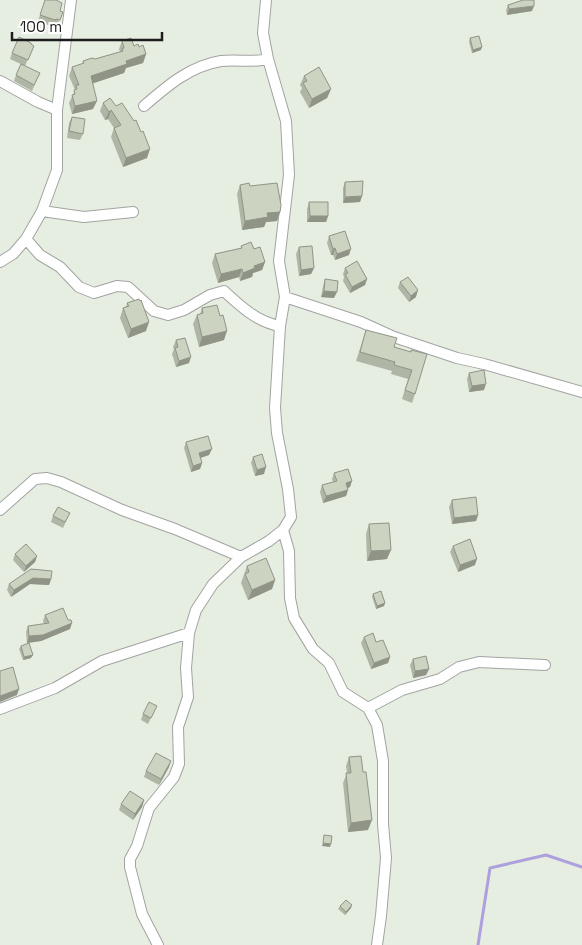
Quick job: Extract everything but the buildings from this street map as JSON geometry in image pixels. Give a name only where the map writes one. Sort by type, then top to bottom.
[{"type":"street","points":[[0,262],[13,254],[26,239],[42,211],[58,170],[57,110],[71,0]]},
{"type":"street","points":[[158,945],[142,914],[130,867],[130,859],[137,846],[149,808],[174,777],[179,764],[178,727],[188,697],[186,668],[189,633],[196,610],[213,584],[241,557],[269,541],[283,530],[290,517],[288,489],[275,408],[280,326],[285,297],[279,261],[290,175],[286,121],[268,60],[263,33],[266,0]]},
{"type":"street","points":[[144,106],[170,83],[200,66],[222,61],[268,60]]},
{"type":"street","points":[[0,81],[57,110]]},
{"type":"street","points":[[42,211],[84,217],[133,212]]},
{"type":"street","points":[[26,239],[40,255],[60,267],[79,287],[94,293],[117,286],[128,287],[154,311],[168,315],[184,310],[210,295],[224,290],[247,312],[271,324],[280,326]]},
{"type":"street","points":[[285,297],[362,322],[394,337],[457,358],[582,392]]},
{"type":"street","points":[[0,510],[35,479],[47,478],[61,482],[122,510],[175,529],[241,557]]},
{"type":"street","points":[[283,530],[289,551],[290,598],[294,618],[313,648],[329,663],[343,692],[368,708],[377,725],[383,760],[383,824],[386,858],[377,945]]},
{"type":"street","points":[[0,709],[55,688],[102,661],[189,633]]},
{"type":"street","points":[[368,708],[402,690],[440,679],[459,667],[479,662],[545,665]]},
{"type":"waterway","points":[[478,945],[490,868],[546,855],[582,867]]}]
